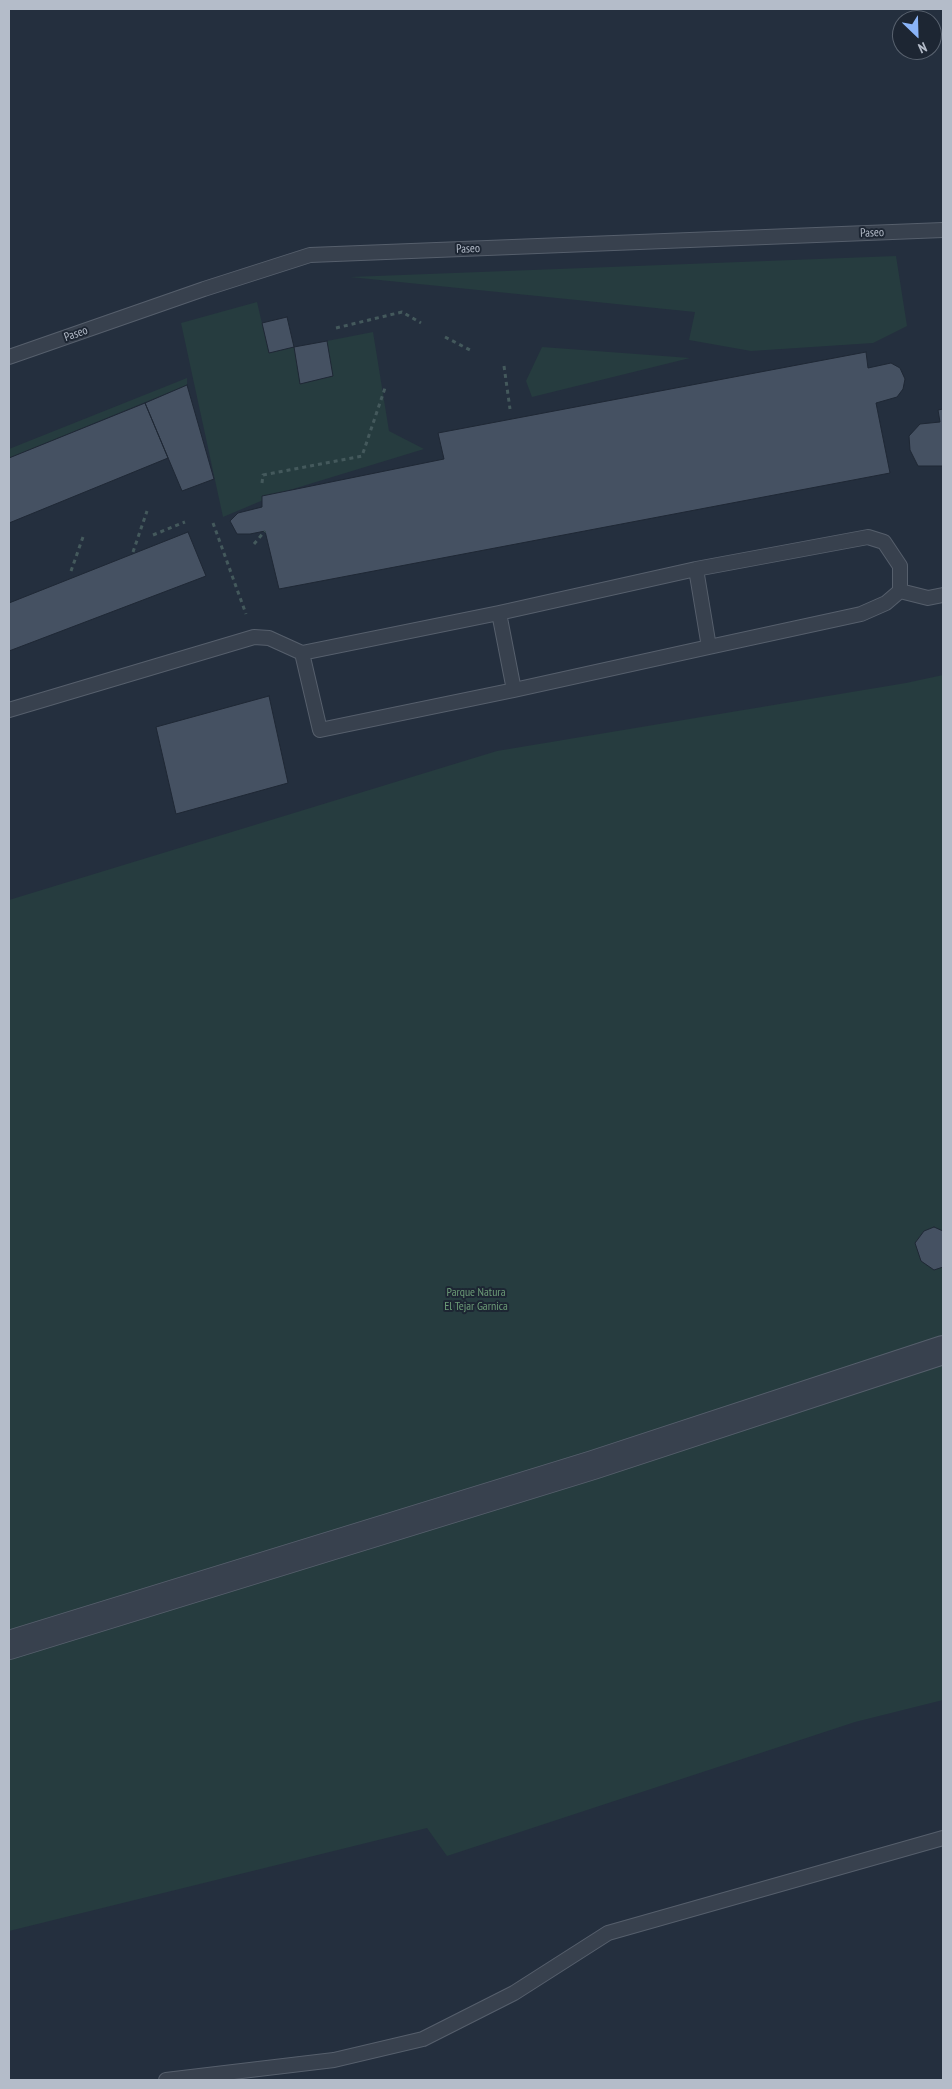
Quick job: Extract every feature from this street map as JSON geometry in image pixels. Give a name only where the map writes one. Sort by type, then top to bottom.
[{"type":"street","points":[[9,1645],[593,1465],[943,1350]]},
{"type":"lane","name":"Paseo","points":[[9,357],[204,289],[310,255],[943,230]]},
{"type":"lane","points":[[9,710],[254,637],[269,638],[302,653],[499,613],[696,569],[868,536],[884,542],[900,566],[900,590],[886,603],[861,614],[514,690],[320,730],[302,653]]},
{"type":"lane","points":[[696,569],[709,647]]},
{"type":"lane","points":[[900,590],[928,598],[943,595]]},
{"type":"lane","points":[[499,613],[514,690]]},
{"type":"lane","points":[[166,2080],[334,2060],[424,2039],[514,1993],[608,1933],[943,1838]]},
{"type":"path","points":[[336,328],[402,312],[421,323]]},
{"type":"path","points":[[444,337],[470,350]]},
{"type":"path","points":[[504,366],[510,409]]},
{"type":"path","points":[[262,483],[263,475],[362,456],[386,386]]},
{"type":"path","points":[[133,552],[147,511]]},
{"type":"path","points":[[153,535],[185,522]]},
{"type":"path","points":[[213,523],[254,637]]},
{"type":"path","points":[[254,544],[265,531]]},
{"type":"path","points":[[71,571],[83,537]]},
{"type":"green space","points":[[896,256],[907,326],[873,343],[751,351],[689,340],[695,312],[350,277]]},
{"type":"green space","points":[[257,302],[269,353],[294,347],[300,384],[333,376],[327,341],[373,332],[389,431],[424,449],[280,493],[223,517],[181,323]]},
{"type":"green space","points":[[542,347],[690,358],[532,397],[526,381]]},
{"type":"green space","points":[[187,378],[187,385],[9,458],[9,449]]},
{"type":"green space","name":"Parque Natura El Tejar Garnica","points":[[943,675],[943,1700],[855,1722],[447,1856],[427,1828],[9,1931],[9,900],[497,751],[906,683]]},
{"type":"building","points":[[287,317],[294,347],[269,353],[262,323]]},
{"type":"building","points":[[327,341],[333,376],[300,384],[294,347]]},
{"type":"building","points":[[866,352],[868,368],[891,363],[900,368],[905,379],[903,389],[897,397],[876,403],[890,473],[279,589],[265,531],[237,534],[230,521],[238,513],[262,507],[262,496],[444,459],[438,433]]},
{"type":"building","points":[[187,385],[214,479],[182,491],[145,403]]},
{"type":"building","points":[[145,403],[168,458],[9,523],[9,458]]},
{"type":"building","points":[[943,409],[943,466],[918,466],[910,450],[909,436],[920,424],[940,422],[938,410]]},
{"type":"building","points":[[188,532],[206,576],[9,651],[9,603]]},
{"type":"building","points":[[269,696],[288,783],[176,814],[156,727]]},
{"type":"building","points":[[934,1227],[943,1231],[943,1267],[934,1270],[921,1261],[915,1243],[924,1231]]}]
